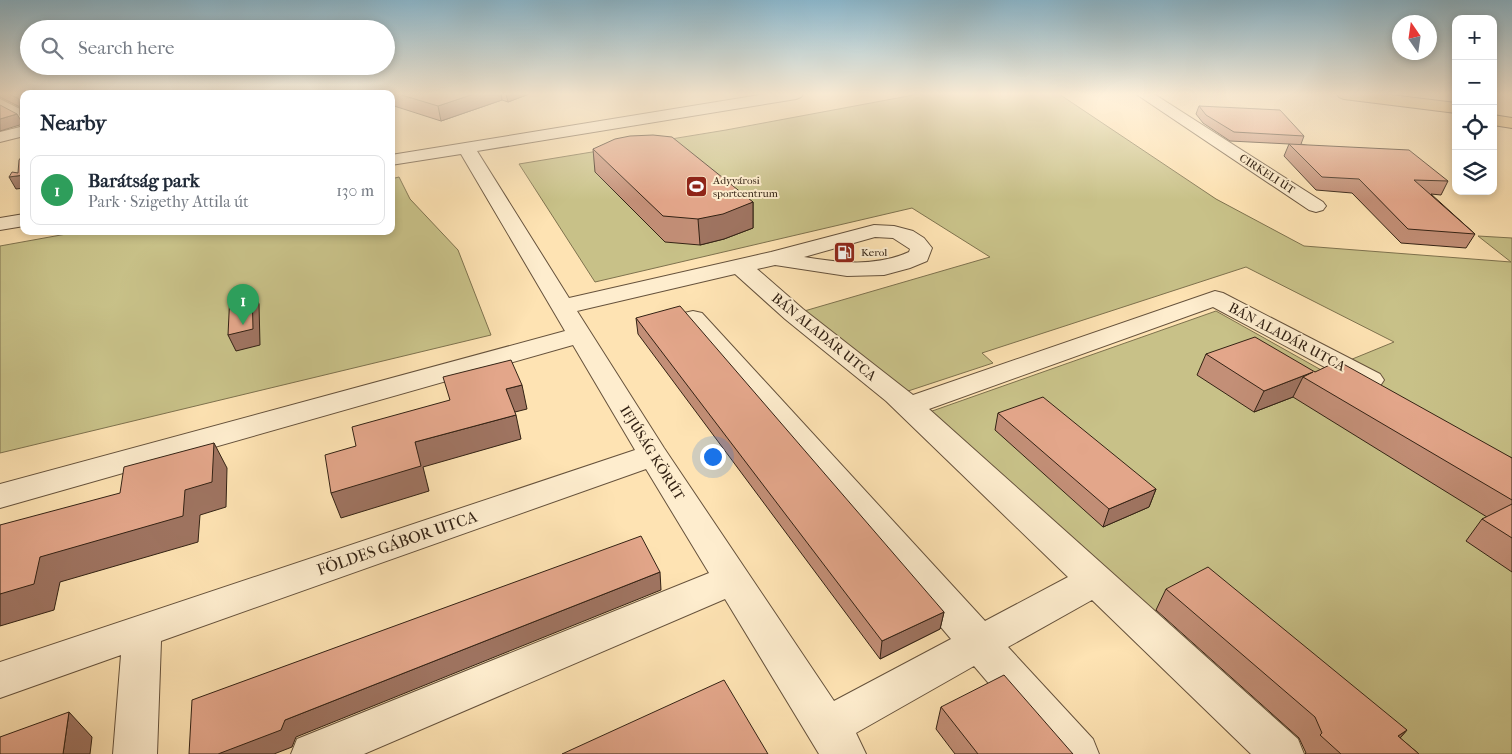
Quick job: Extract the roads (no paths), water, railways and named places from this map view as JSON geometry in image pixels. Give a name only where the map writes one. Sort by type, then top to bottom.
[{"type":"street","points":[[0,137],[12,129]]},
{"type":"street","points":[[395,159],[580,129]]},
{"type":"street","name":"CIRKELI ÚT","points":[[1197,129],[1316,206]]},
{"type":"street","name":"IFJÚSÁG KÖRÚT","points":[[466,148],[652,455],[836,741]]},
{"type":"street","points":[[0,224],[20,221]]},
{"type":"street","points":[[562,307],[774,258],[874,231],[889,230],[906,234],[922,248],[919,256],[906,264],[862,270],[814,266],[774,258]]},
{"type":"street","name":"BÁN ALADÁR UTCA","points":[[740,266],[794,314],[908,407],[1282,754]]},
{"type":"street","name":"BÁN ALADÁR UTCA","points":[[908,407],[1215,298],[1393,392]]},
{"type":"street","points":[[693,318],[1077,754]]},
{"type":"street","points":[[0,496],[580,335]]},
{"type":"street","name":"FÖLDES GÁBOR UTCA","points":[[0,680],[652,455]]},
{"type":"street","points":[[313,754],[693,598],[732,579]]},
{"type":"street","points":[[836,741],[980,643],[1094,581]]},
{"type":"street","points":[[135,754],[142,631]]},
{"type":"place","name":"Adyvárosi sportcentrum","points":[[697,186]]},
{"type":"place","name":"Kerol","points":[[845,252]]},
{"type":"place","name":"Barátság park","points":[[243,325]]}]
